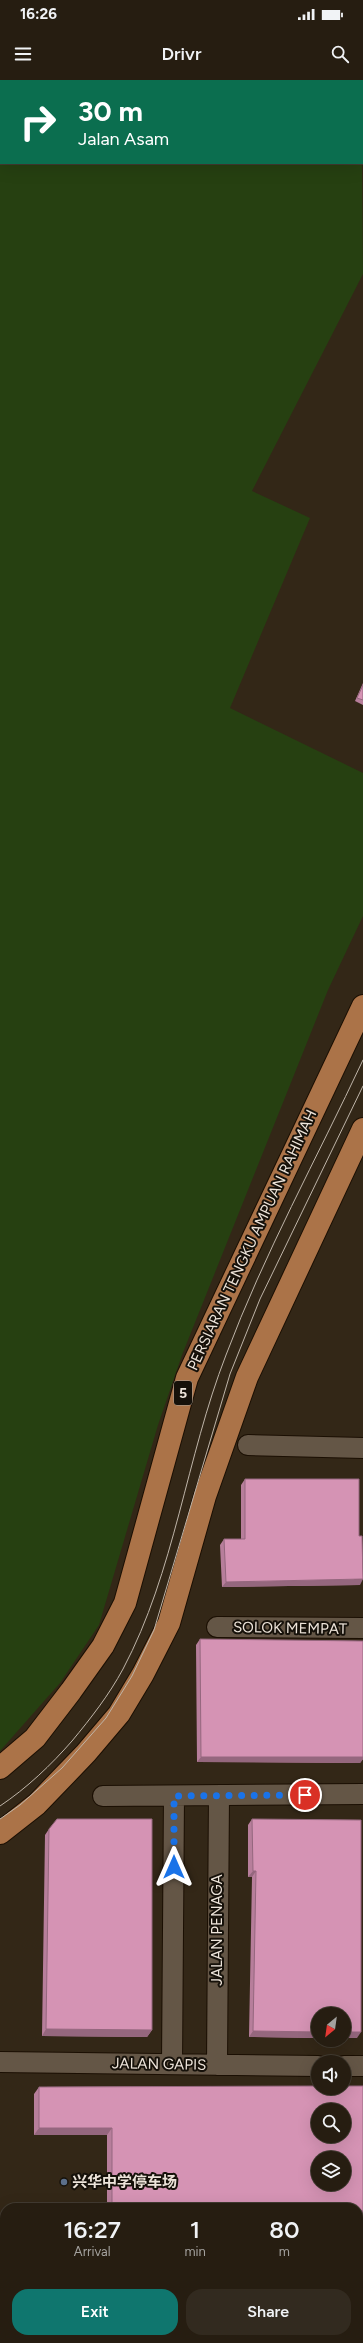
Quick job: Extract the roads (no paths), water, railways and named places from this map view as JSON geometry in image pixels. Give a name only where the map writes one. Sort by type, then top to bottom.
[{"type":"highway","name":"PERSIARAN TENGKU AMPUAN RAHIMAH","points":[[0,1768],[35,1738],[71,1692],[103,1646],[125,1603],[187,1378],[363,1006]]},
{"type":"highway","points":[[0,1832],[37,1804],[86,1753],[120,1714],[143,1674],[169,1623],[205,1496],[247,1376],[363,1129]]},
{"type":"street","points":[[248,1445],[363,1448]]},
{"type":"street","name":"SOLOK MEMPAT","points":[[217,1627],[363,1628]]},
{"type":"street","points":[[103,1796],[363,1794]]},
{"type":"street","name":"JALAN PENAGA","points":[[217,2065],[219,1795]]},
{"type":"street","points":[[172,2064],[174,1796]]},
{"type":"street","name":"JALAN GAPIS","points":[[0,2062],[311,2066]]},
{"type":"street","points":[[351,2066],[363,2066]]},
{"type":"tram line","points":[[0,1806],[29,1784],[64,1750],[99,1706],[123,1669],[141,1632],[168,1554],[200,1434],[226,1355],[274,1243],[363,1060]]},
{"type":"tram line","points":[[0,1819],[20,1805],[62,1768],[106,1718],[132,1676],[154,1630],[230,1374],[260,1299],[363,1086]]},
{"type":"place","name":"兴华中学停车场","points":[[64,2182]]}]
